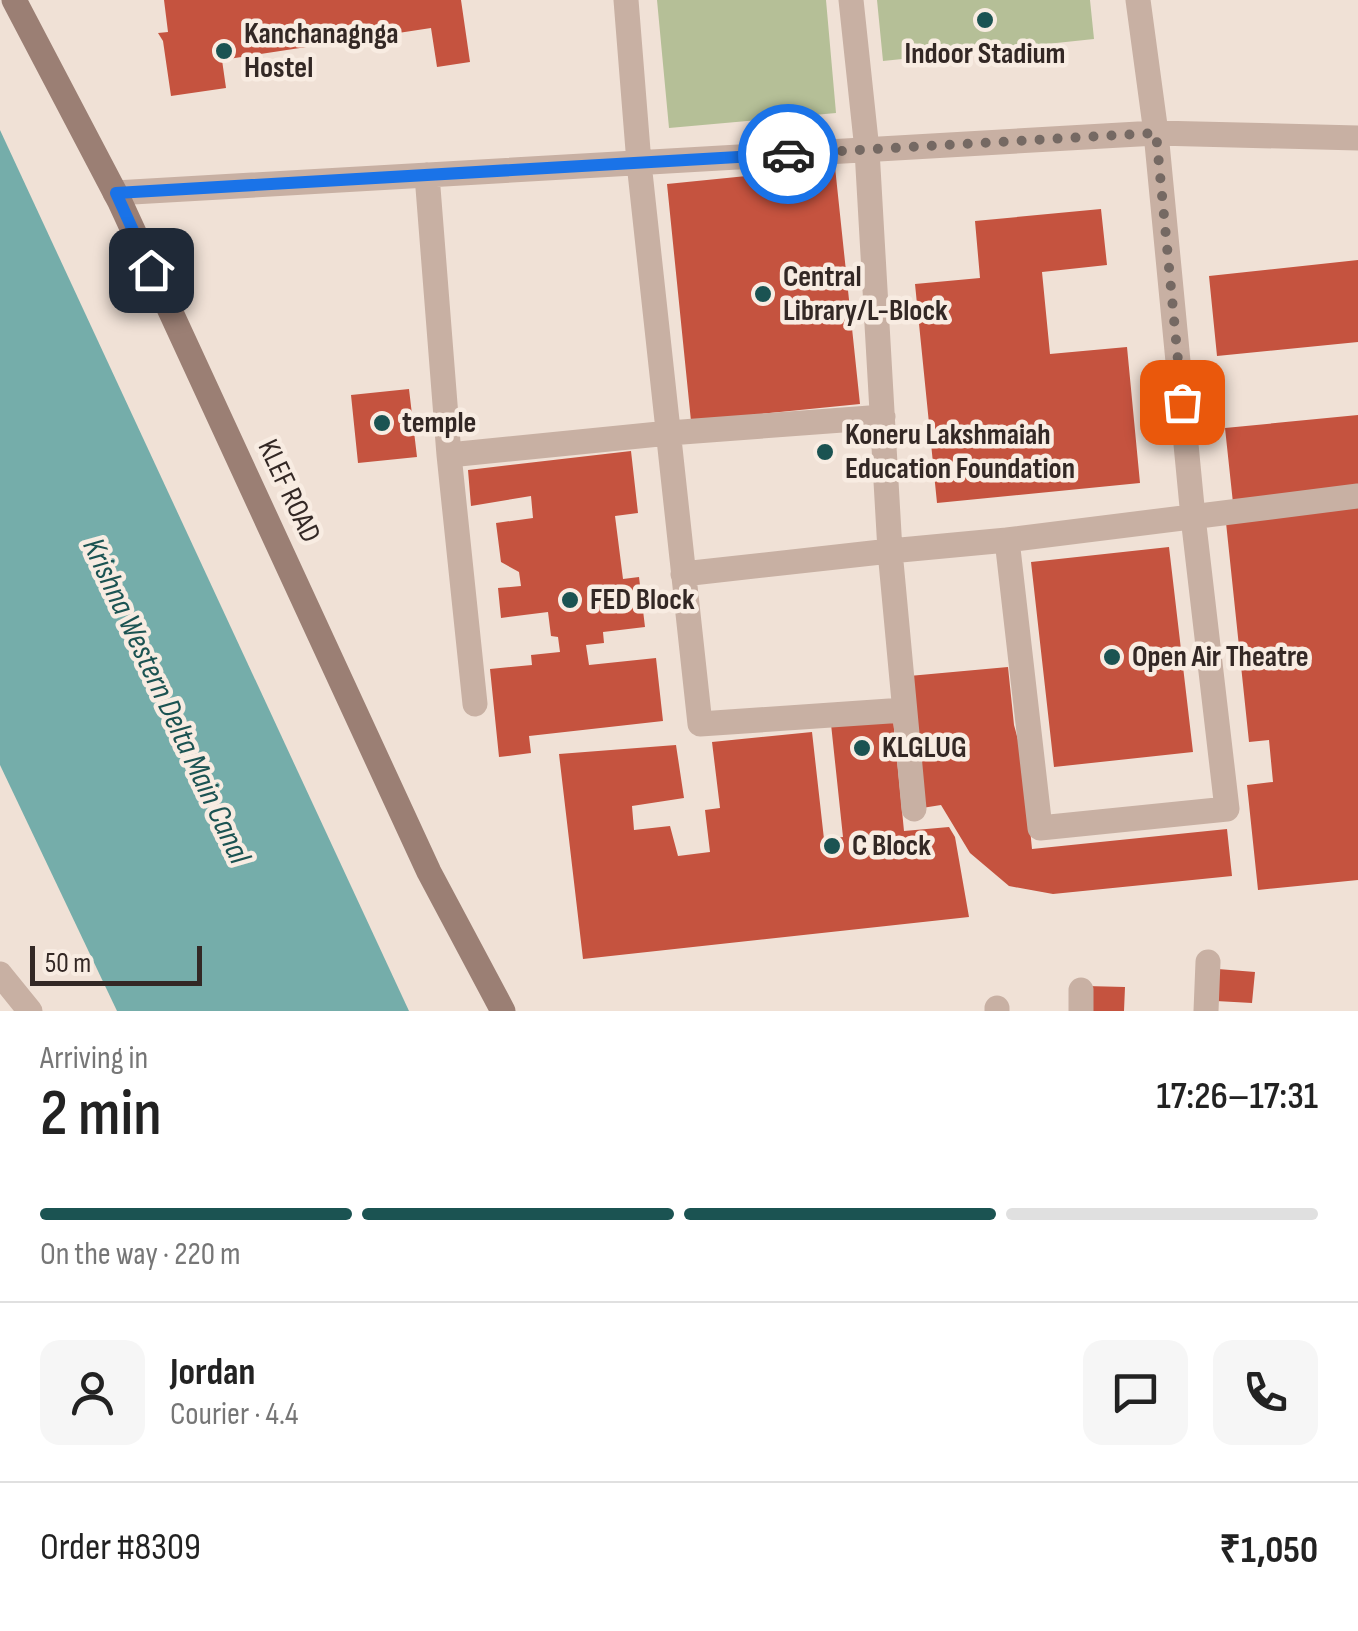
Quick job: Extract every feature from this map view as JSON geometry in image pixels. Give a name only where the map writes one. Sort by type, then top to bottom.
[{"type":"main road","name":"KLEF ROAD","points":[[14,0],[116,193],[430,872],[503,1011]]},
{"type":"street","points":[[626,0],[639,163],[700,724],[904,710]]},
{"type":"street","points":[[852,0],[868,150],[890,552],[914,809]]},
{"type":"street","points":[[1007,540],[1040,828],[1226,809],[1156,133],[1138,0]]},
{"type":"street","points":[[116,193],[1156,133],[1358,138]]},
{"type":"street","points":[[426,175],[475,704]]},
{"type":"street","points":[[449,455],[882,417]]},
{"type":"street","points":[[683,574],[1007,540],[1358,496]]},
{"type":"street","points":[[1206,1011],[1208,962]]},
{"type":"street","points":[[0,974],[30,1011]]},
{"type":"green space","points":[[657,0],[826,0],[836,113],[669,128]]},
{"type":"green space","name":"Indoor Stadium","points":[[877,0],[1090,0],[1094,39],[883,61]]},
{"type":"water","name":"Krishna Western Delta Main Canal","points":[[0,130],[409,1011],[117,1011],[0,765]]},
{"type":"building","name":"Kanchanagnga Hostel","points":[[164,0],[461,0],[470,62],[437,67],[431,28],[222,60],[226,88],[171,96],[163,41],[158,33],[168,32]]},
{"type":"building","name":"Central Library/L-Block","points":[[835,167],[860,404],[691,421],[667,184]]},
{"type":"building","points":[[1101,209],[1107,265],[1042,272],[1050,354],[1127,347],[1140,483],[937,503],[915,284],[980,278],[975,221]]},
{"type":"building","points":[[1358,260],[1358,342],[1217,356],[1209,276]]},
{"type":"building","points":[[409,389],[417,457],[358,463],[351,395]]},
{"type":"building","points":[[1358,415],[1358,491],[1233,503],[1225,428]]},
{"type":"building","name":"FED Block","points":[[631,451],[638,513],[615,516],[623,579],[639,577],[645,627],[603,632],[604,643],[586,645],[589,665],[656,658],[663,721],[529,736],[531,753],[499,757],[490,669],[532,665],[531,655],[560,652],[558,637],[551,636],[548,612],[501,618],[498,588],[521,586],[519,572],[501,562],[496,523],[533,518],[531,496],[471,506],[468,470]]},
{"type":"building","points":[[1358,500],[1358,880],[1258,890],[1247,785],[1273,782],[1269,740],[1249,742],[1225,513]]},
{"type":"building","name":"Open Air Theatre","points":[[1169,547],[1193,752],[1054,767],[1031,562]]},
{"type":"building","points":[[1008,667],[1032,849],[1227,829],[1232,876],[1053,894],[1009,886],[970,853],[941,805],[922,808],[909,676]]},
{"type":"building","name":"C Block","points":[[893,719],[904,831],[949,827],[955,837],[969,917],[583,959],[559,754],[676,745],[684,798],[632,806],[634,830],[670,826],[678,856],[710,852],[705,810],[720,808],[712,742],[812,732],[824,839],[843,837],[831,724]]},
{"type":"building","points":[[1218,969],[1255,972],[1252,1003],[1216,1001]]},
{"type":"building","points":[[1086,986],[1125,987],[1124,1011],[1085,1011]]},
{"type":"way so far","points":[[788,154],[1156,133],[1182,402]]},
{"type":"place","name":"Indoor Stadium","points":[[985,20]]},
{"type":"place","name":"Kanchanagnga Hostel","points":[[224,51]]},
{"type":"place","name":"Central Library/L-Block","points":[[763,294]]},
{"type":"place","name":"temple","points":[[382,423]]},
{"type":"place","name":"Koneru Lakshmaiah Education Foundation","points":[[825,452]]},
{"type":"place","name":"FED Block","points":[[570,600]]},
{"type":"place","name":"Open Air Theatre","points":[[1112,657]]},
{"type":"place","name":"KLGLUG","points":[[862,748]]},
{"type":"place","name":"C Block","points":[[832,846]]},
{"type":"route","points":[[151,270],[116,193],[788,154]]}]
